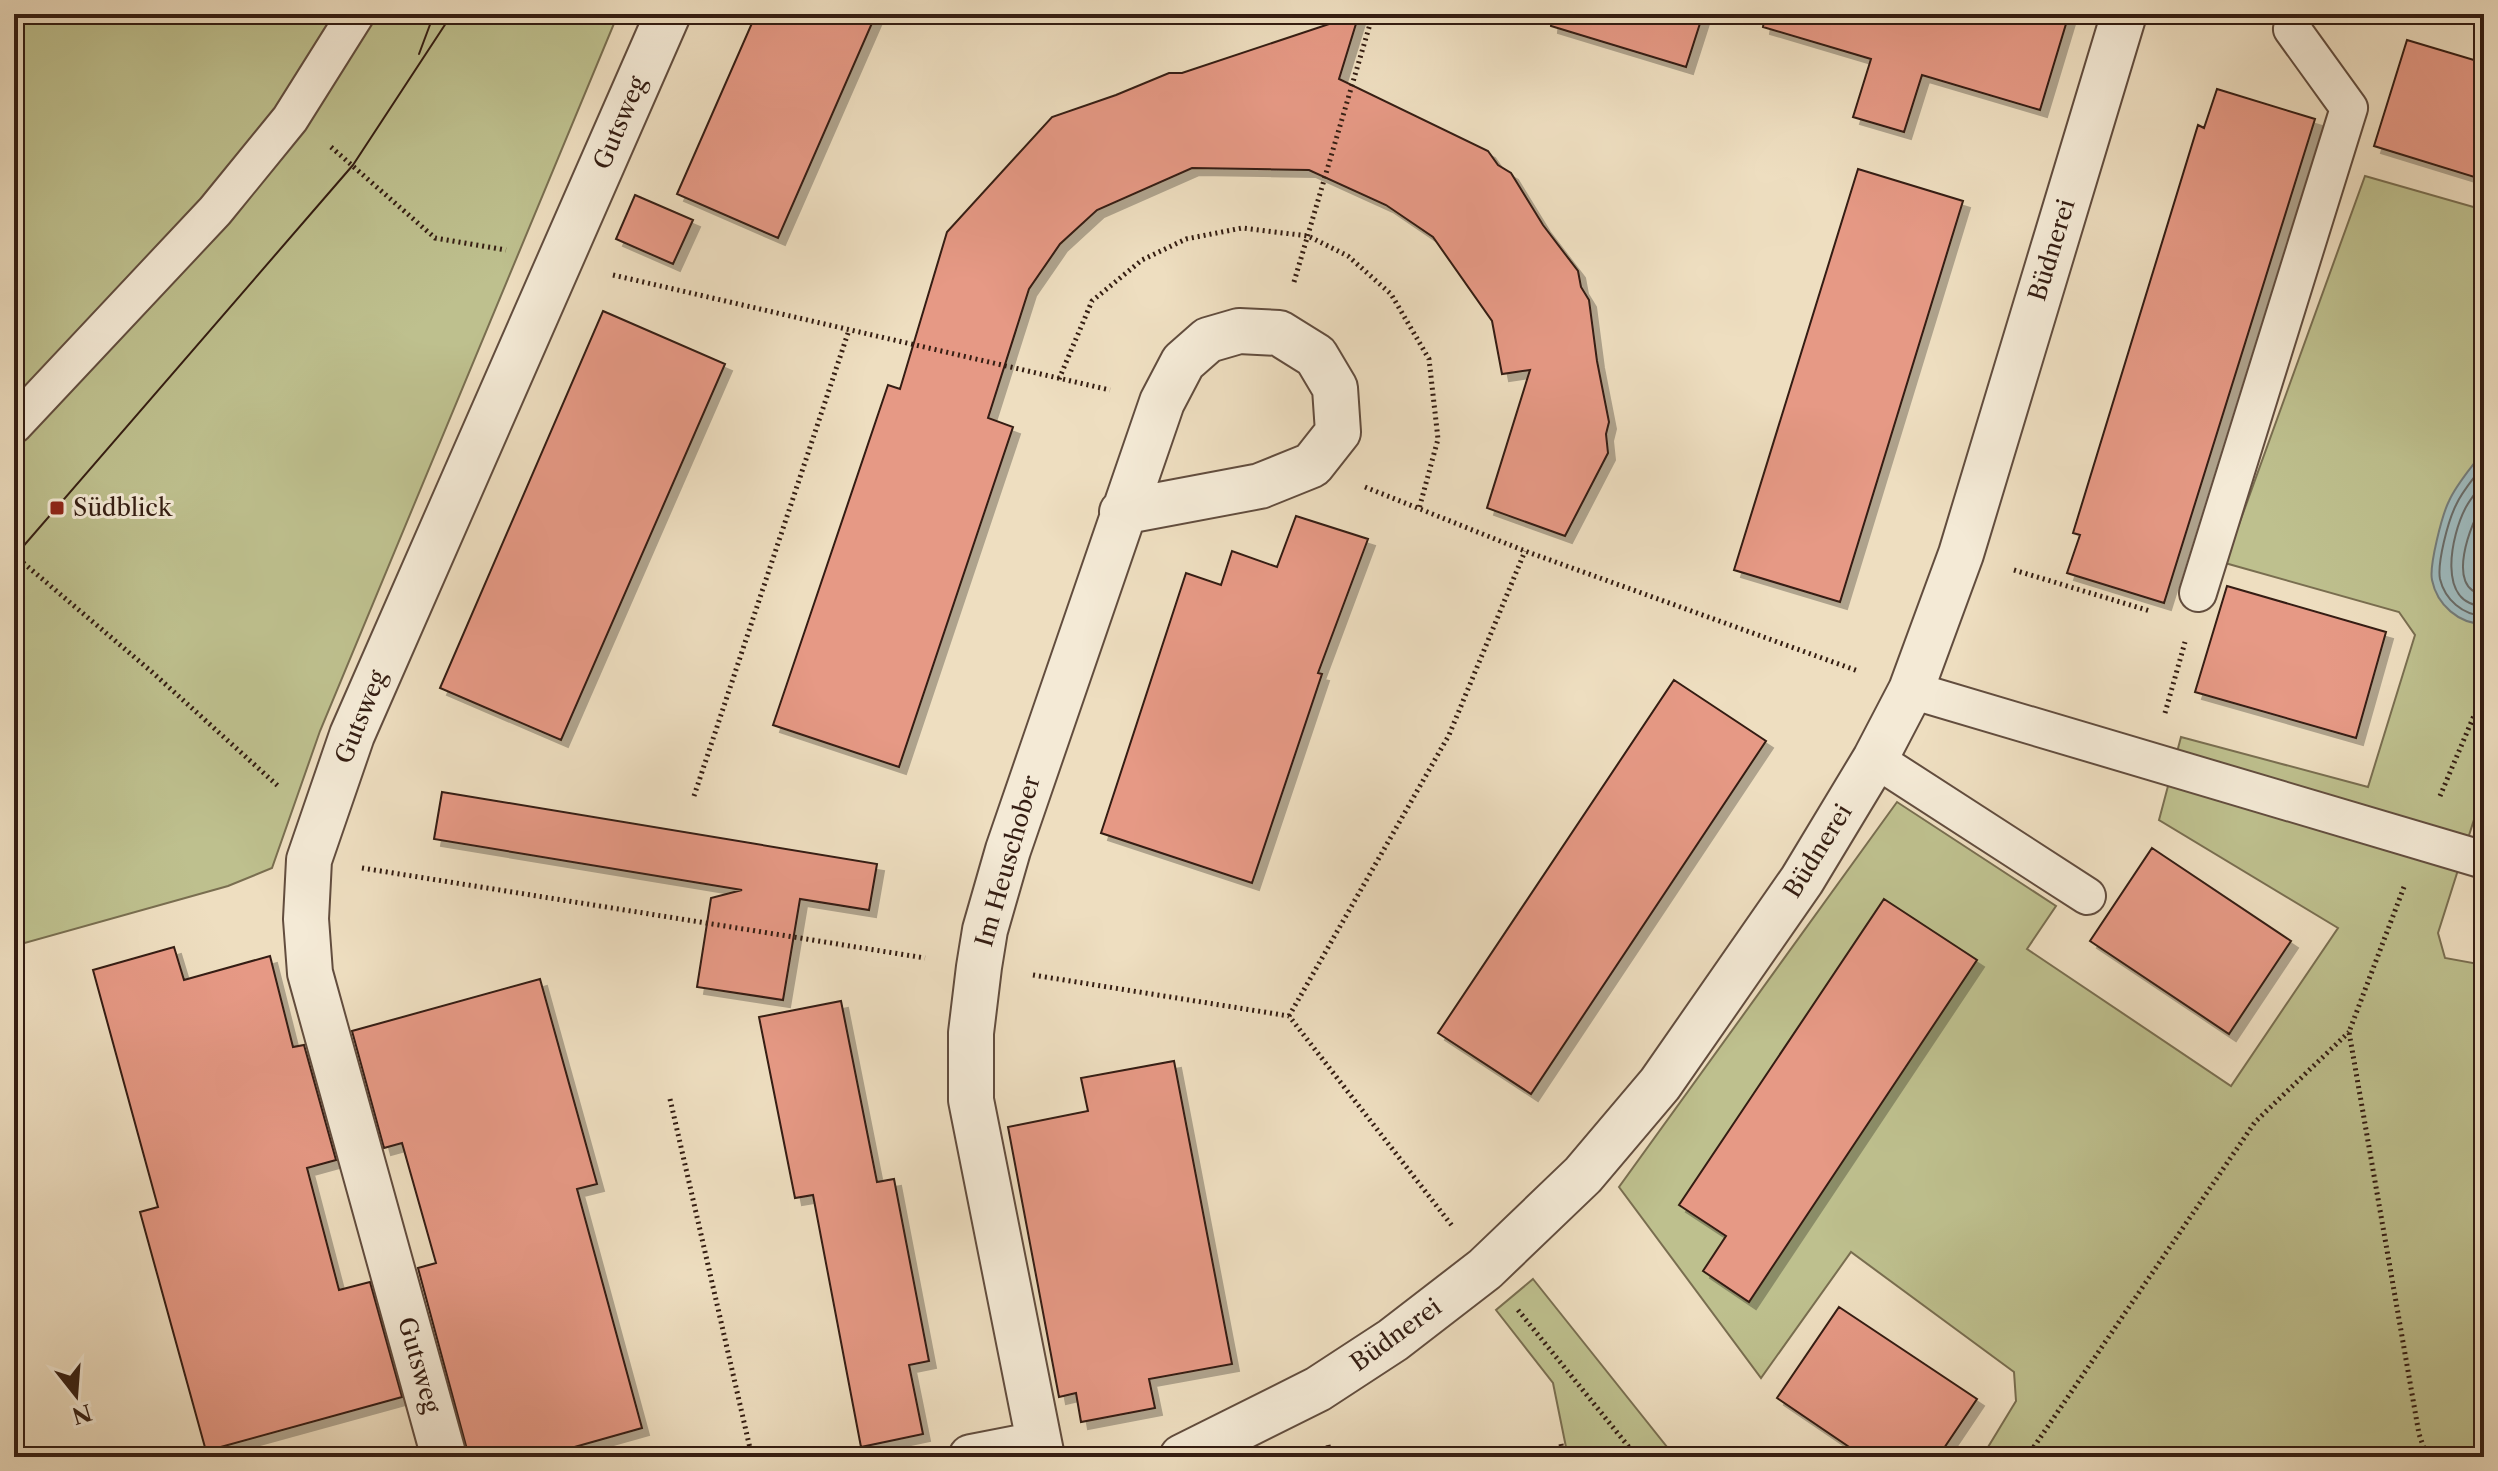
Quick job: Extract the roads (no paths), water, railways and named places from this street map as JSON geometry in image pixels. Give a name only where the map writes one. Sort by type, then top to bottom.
[{"type":"street","name":"Gutsweg","points":[[444,1457],[310,973],[306,919],[309,860],[352,735],[668,14]]},
{"type":"street","name":"Büdnerei","points":[[1182,1457],[1318,1389],[1393,1340],[1485,1269],[1583,1175],[1660,1084],[1802,880],[1875,759],[1911,690],[1961,554],[2124,14]]},
{"type":"street","name":"Im Heuschober","points":[[1040,1451],[971,1100],[971,1033],[985,930],[1008,850],[1122,512],[1162,402],[1183,362],[1208,340],[1239,331],[1279,333],[1316,356],[1335,388],[1338,432],[1312,465],[1260,486],[1122,512]]},
{"type":"street","points":[[971,1457],[1040,1451]]},
{"type":"lane","points":[[14,425],[215,211],[290,119],[356,14]]},
{"type":"lane","points":[[2198,593],[2349,108],[2292,29],[2296,14]]},
{"type":"lane","points":[[1911,690],[2484,860]]},
{"type":"lane","points":[[1875,759],[2087,896]]},
{"type":"water","points":[[2484,450],[2484,624],[2466,621],[2444,605],[2432,580],[2432,564],[2449,501]]},
{"type":"water","points":[[2217,1449],[2226,1457],[2134,1457],[2151,1450]]},
{"type":"tram line","points":[[419,54],[434,14]]},
{"type":"tram line","points":[[14,557],[353,165],[452,14]]},
{"type":"place","name":"Südblick","points":[[57,508]]}]
